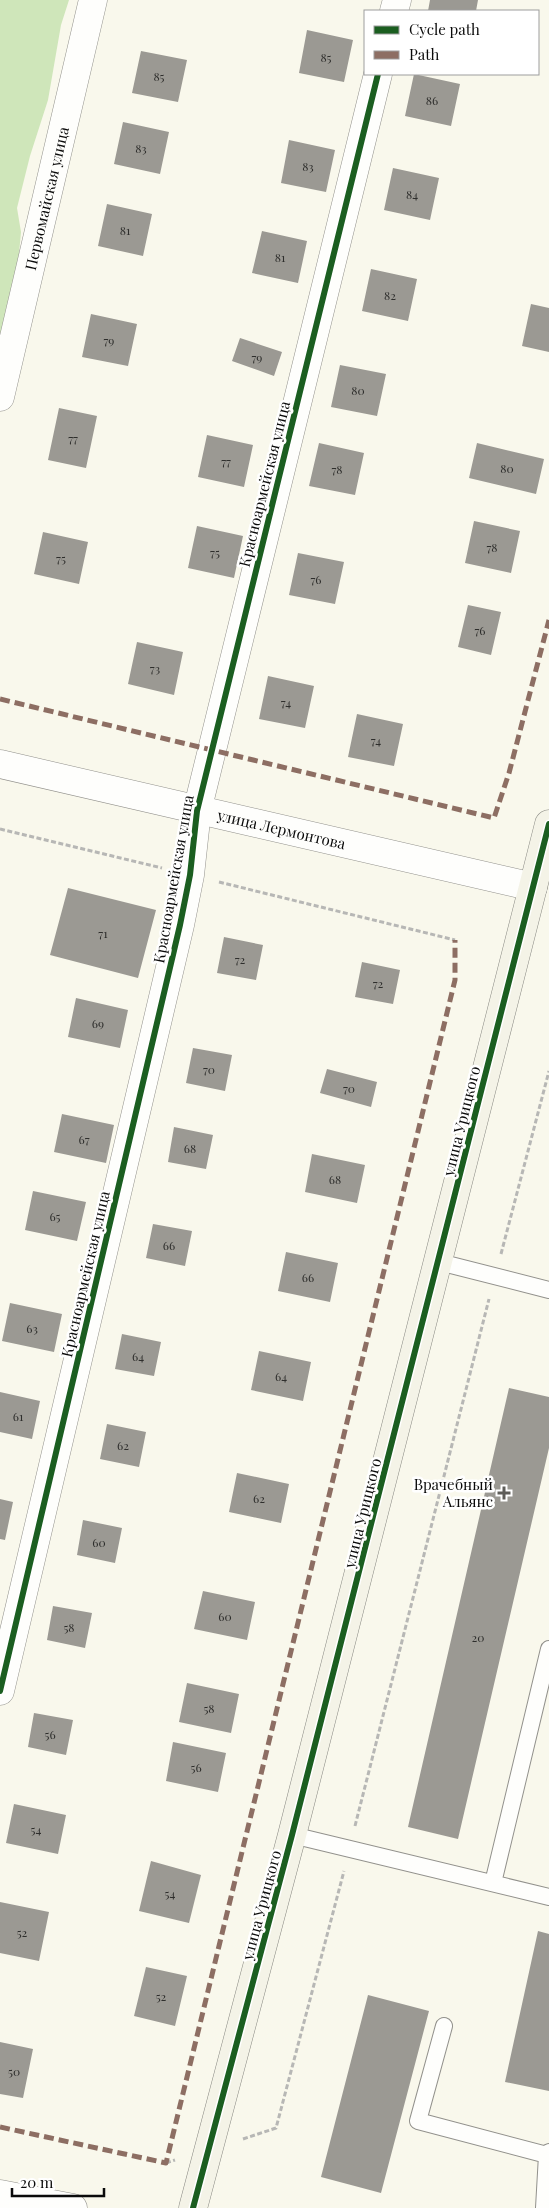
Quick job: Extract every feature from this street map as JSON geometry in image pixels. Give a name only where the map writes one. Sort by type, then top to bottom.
[{"type":"street","name":"Первомайская улица","points":[[0,397],[93,0]]},
{"type":"street","name":"Красноармейская улица","points":[[0,1691],[190,875],[197,811],[378,75]]},
{"type":"street","name":"улица Лермонтова","points":[[0,764],[533,887]]},
{"type":"street","name":"улица Урицкого","points":[[193,2208],[292,1835],[549,824]]},
{"type":"street","points":[[0,2194],[73,2208]]},
{"type":"lane","points":[[439,1262],[549,1290]]},
{"type":"lane","points":[[493,1883],[549,1649]]},
{"type":"lane","points":[[292,1835],[549,1897]]},
{"type":"lane","points":[[444,2026],[418,2121],[548,2154],[544,2208]]},
{"type":"path","points":[[0,829],[455,940]]},
{"type":"path","points":[[166,2163],[276,2128],[350,1849],[495,1276],[549,1071]]},
{"type":"green space","points":[[0,0],[69,0],[61,25],[48,100],[30,156],[17,208],[21,232],[15,297],[0,372]]},
{"type":"building","points":[[430,0],[478,0],[476,10],[428,10]]},
{"type":"building","points":[[307,30],[353,40],[344,82],[299,73]]},
{"type":"building","points":[[141,51],[187,60],[178,102],[132,93]]},
{"type":"building","points":[[414,75],[460,84],[451,126],[405,116]]},
{"type":"building","points":[[123,122],[169,132],[160,174],[114,164]]},
{"type":"building","points":[[289,140],[335,150],[326,192],[281,183]]},
{"type":"building","points":[[393,168],[439,178],[430,220],[384,210]]},
{"type":"building","points":[[107,204],[152,214],[143,256],[98,246]]},
{"type":"building","points":[[262,231],[307,241],[298,283],[252,273]]},
{"type":"building","points":[[371,269],[417,279],[408,321],[362,311]]},
{"type":"building","points":[[531,304],[549,308],[549,352],[522,346]]},
{"type":"building","points":[[91,314],[137,324],[128,366],[82,357]]},
{"type":"building","points":[[240,338],[282,352],[274,376],[232,361]]},
{"type":"building","points":[[340,365],[386,374],[377,416],[331,407]]},
{"type":"building","points":[[59,408],[97,416],[86,468],[48,460]]},
{"type":"building","points":[[207,435],[253,445],[244,487],[198,477]]},
{"type":"building","points":[[319,443],[364,453],[355,495],[309,486]]},
{"type":"building","points":[[477,443],[544,459],[536,494],[469,478]]},
{"type":"building","points":[[474,521],[520,531],[511,573],[465,563]]},
{"type":"building","points":[[197,526],[243,536],[234,578],[188,568]]},
{"type":"building","points":[[43,532],[88,542],[79,584],[34,574]]},
{"type":"building","points":[[298,553],[344,562],[335,604],[289,595]]},
{"type":"building","points":[[468,605],[501,612],[491,655],[458,647]]},
{"type":"building","points":[[137,642],[183,652],[174,695],[128,684]]},
{"type":"building","points":[[268,676],[314,686],[305,728],[259,719]]},
{"type":"building","points":[[357,714],[403,724],[394,766],[348,757]]},
{"type":"building","points":[[68,888],[156,910],[138,978],[50,955]]},
{"type":"building","points":[[224,937],[263,945],[256,980],[217,973]]},
{"type":"building","points":[[362,962],[400,970],[393,1004],[355,997]]},
{"type":"building","points":[[76,998],[128,1010],[120,1048],[68,1037]]},
{"type":"building","points":[[193,1048],[232,1055],[225,1091],[186,1083]]},
{"type":"building","points":[[327,1069],[377,1082],[371,1107],[320,1093]]},
{"type":"building","points":[[62,1114],[114,1125],[106,1163],[54,1152]]},
{"type":"building","points":[[174,1127],[213,1135],[206,1169],[168,1162]]},
{"type":"building","points":[[312,1154],[365,1165],[357,1203],[305,1192]]},
{"type":"building","points":[[33,1191],[86,1202],[77,1241],[25,1230]]},
{"type":"building","points":[[153,1224],[192,1231],[185,1266],[146,1258]]},
{"type":"building","points":[[286,1252],[338,1263],[330,1302],[278,1291]]},
{"type":"building","points":[[10,1303],[62,1314],[54,1352],[2,1341]]},
{"type":"building","points":[[122,1334],[161,1342],[154,1376],[115,1369]]},
{"type":"building","points":[[259,1351],[311,1362],[303,1401],[251,1390]]},
{"type":"building","points":[[509,1388],[549,1397],[549,1448],[458,1839],[408,1827]]},
{"type":"building","points":[[0,1392],[40,1401],[32,1439],[0,1432]]},
{"type":"building","points":[[107,1424],[146,1432],[139,1467],[100,1459]]},
{"type":"building","points":[[237,1473],[289,1484],[281,1523],[229,1512]]},
{"type":"building","points":[[0,1499],[13,1502],[5,1540],[0,1539]]},
{"type":"building","points":[[83,1520],[122,1528],[115,1563],[77,1555]]},
{"type":"building","points":[[203,1591],[255,1602],[247,1640],[194,1629]]},
{"type":"building","points":[[53,1606],[92,1613],[85,1648],[47,1640]]},
{"type":"building","points":[[187,1683],[239,1694],[231,1733],[179,1722]]},
{"type":"building","points":[[34,1713],[73,1720],[66,1755],[28,1747]]},
{"type":"building","points":[[173,1742],[226,1753],[218,1792],[166,1781]]},
{"type":"building","points":[[14,1804],[66,1815],[58,1854],[6,1843]]},
{"type":"building","points":[[151,1861],[201,1875],[189,1923],[139,1911]]},
{"type":"building","points":[[0,1902],[49,1912],[39,1961],[0,1953]]},
{"type":"building","points":[[538,1931],[549,1934],[549,2091],[505,2082]]},
{"type":"building","points":[[146,1967],[187,1976],[175,2026],[134,2016]]},
{"type":"building","points":[[368,1995],[429,2011],[381,2193],[321,2177]]},
{"type":"building","points":[[0,2042],[33,2049],[23,2098],[0,2094]]},
{"type":"marked path","points":[[0,699],[494,818],[509,773],[549,620]]},
{"type":"marked path","points":[[0,2127],[166,2163],[455,980],[455,940]]},
{"type":"cycle path","points":[[0,1691],[180,925],[190,875],[197,811],[378,75]]},
{"type":"cycle path","points":[[193,2208],[292,1835],[549,824]]},
{"type":"place","name":"Врачебный Альянс","points":[[504,1493]]}]
